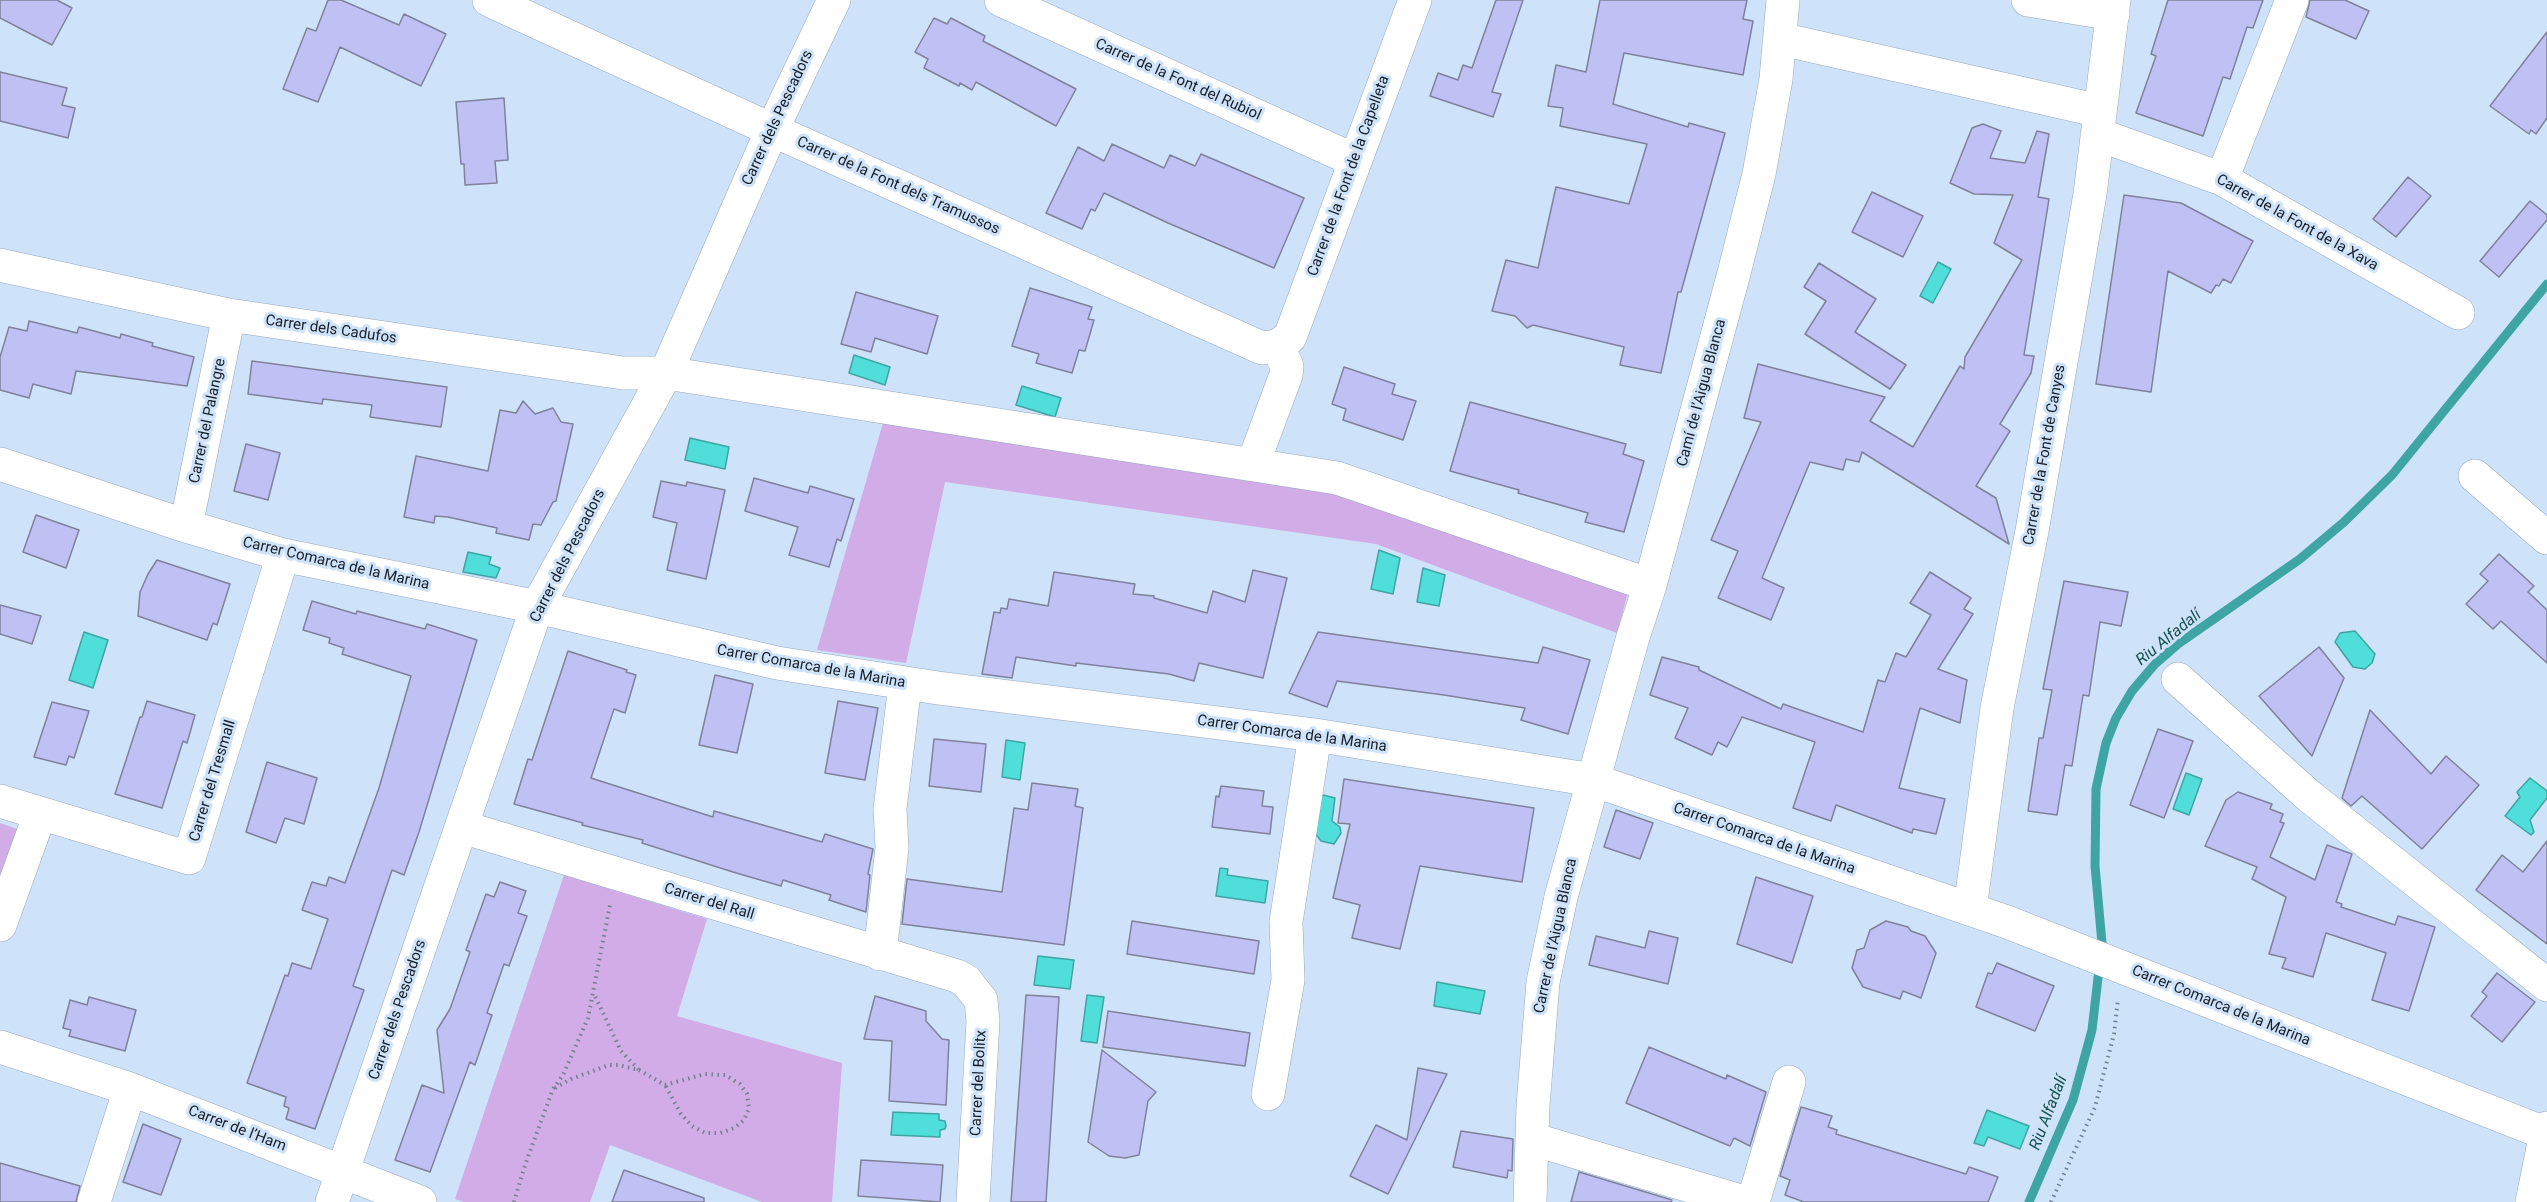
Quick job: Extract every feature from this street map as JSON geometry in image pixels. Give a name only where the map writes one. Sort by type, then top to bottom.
[{"type":"street","name":"Carrer de la Font dels Tramussos","points":[[489,0],[772,130],[1262,348],[1277,346]]},
{"type":"street","name":"Carrer dels Pescadors","points":[[337,1187],[537,607],[666,373],[772,130],[834,0]]},
{"type":"street","name":"Carrer de la Font del Rubiol","points":[[1001,0],[1354,160]]},
{"type":"street","name":"Carrer de la Font de la Capelleta","points":[[1277,346],[1290,337],[1415,0]]},
{"type":"street","name":"Camí de l’Aigua Blanca","points":[[1593,780],[1650,585],[1759,174],[1769,121],[1783,0]]},
{"type":"street","points":[[2028,0],[2114,7]]},
{"type":"street","points":[[2222,179],[2292,0]]},
{"type":"street","name":"Carrer de la Font de Canyes","points":[[1970,909],[1997,708],[2034,520],[2090,194],[2114,7]]},
{"type":"street","name":"Carrer de la Font de la Xava","points":[[1780,39],[2098,123],[2222,179],[2458,313]]},
{"type":"street","name":"Carrer dels Cadufos","points":[[0,266],[229,315],[623,373],[666,373],[1349,481],[1650,585]]},
{"type":"street","name":"Carrer del Palangre","points":[[186,526],[229,315]]},
{"type":"street","points":[[1253,464],[1286,375],[1287,366],[1277,346]]},
{"type":"street","name":"Carrer Comarca de la Marina","points":[[0,464],[186,526],[283,555],[537,607],[733,654],[905,684],[1315,735],[1593,780],[2007,922],[2546,1132]]},
{"type":"street","points":[[2475,476],[2547,538]]},
{"type":"street","name":"Carrer del Tresmall","points":[[0,801],[189,858],[283,555]]},
{"type":"street","points":[[2178,679],[2309,796],[2547,985]]},
{"type":"street","points":[[880,954],[892,848],[890,809],[905,684]]},
{"type":"street","points":[[1268,1094],[1288,980],[1286,922],[1315,735]]},
{"type":"street","name":"Carrer de l’Aigua Blanca","points":[[1530,1202],[1537,1031],[1543,982],[1561,897],[1593,780]]},
{"type":"street","points":[[0,925],[40,814]]},
{"type":"street","name":"Carrer del Rall","points":[[462,827],[957,976]]},
{"type":"street","name":"Carrer del Bolitx","points":[[957,976],[966,981],[981,1000],[974,1202]]},
{"type":"street","name":"Carrer de l’Ham","points":[[0,1047],[130,1089],[337,1187],[420,1202]]},
{"type":"street","points":[[1753,1202],[1789,1082]]},
{"type":"street","points":[[94,1202],[130,1089]]},
{"type":"street","points":[[2532,1202],[2546,1132]]},
{"type":"street","points":[[1532,1139],[1744,1202]]},
{"type":"path","points":[[514,1202],[553,1089],[563,1075],[581,1038],[594,995],[615,874]]},
{"type":"path","points":[[2051,1202],[2095,1107],[2131,971]]},
{"type":"path","points":[[594,995],[621,1051],[639,1070]]},
{"type":"path","points":[[553,1089],[571,1079],[609,1065],[618,1065],[639,1070],[666,1085],[681,1114],[692,1126],[705,1133],[720,1133],[734,1128],[744,1120],[748,1107],[747,1094],[740,1084],[725,1075],[705,1074],[666,1085]]},
{"type":"shaded area","points":[[1938,262],[1951,269],[1933,303],[1920,296]]},
{"type":"shaded area","points":[[854,355],[890,367],[885,385],[849,373]]},
{"type":"shaded area","points":[[1022,386],[1061,398],[1055,417],[1016,405]]},
{"type":"shaded area","points":[[883,423],[1330,488],[1629,589],[1617,633],[1376,544],[945,482],[906,663],[817,650]]},
{"type":"shaded area","points":[[690,438],[729,447],[725,469],[685,460]]},
{"type":"shaded area","points":[[1379,550],[1400,558],[1393,594],[1371,589]]},
{"type":"shaded area","points":[[468,552],[491,557],[489,564],[500,568],[496,578],[463,572]]},
{"type":"shaded area","points":[[1423,568],[1445,575],[1439,606],[1417,602]]},
{"type":"shaded area","points":[[2355,631],[2375,654],[2372,663],[2365,669],[2353,667],[2335,642],[2340,633]]},
{"type":"shaded area","points":[[84,632],[108,640],[93,688],[69,680]]},
{"type":"shaded area","points":[[1006,740],[1025,743],[1020,780],[1002,777]]},
{"type":"shaded area","points":[[2186,773],[2202,779],[2189,815],[2173,809]]},
{"type":"shaded area","points":[[2530,778],[2547,791],[2547,798],[2530,820],[2534,832],[2531,835],[2505,816],[2520,797],[2517,792]]},
{"type":"shaded area","points":[[1323,795],[1335,798],[1332,821],[1340,827],[1341,833],[1334,844],[1321,841],[1315,833],[1320,798]]},
{"type":"shaded area","points":[[0,823],[23,831],[0,890]]},
{"type":"shaded area","points":[[1220,868],[1228,869],[1227,875],[1268,881],[1265,903],[1216,896]]},
{"type":"shaded area","points":[[564,875],[707,919],[677,1016],[842,1063],[832,1202],[762,1202],[610,1145],[590,1202],[464,1202],[455,1199]]},
{"type":"shaded area","points":[[1038,956],[1074,960],[1070,989],[1034,985]]},
{"type":"shaded area","points":[[1437,982],[1485,991],[1480,1014],[1434,1006]]},
{"type":"shaded area","points":[[1087,995],[1104,997],[1097,1043],[1081,1041]]},
{"type":"shaded area","points":[[1987,1110],[2029,1126],[2020,1149],[1988,1137],[1984,1146],[1974,1143]]},
{"type":"shaded area","points":[[893,1112],[939,1114],[939,1120],[945,1121],[946,1126],[945,1129],[940,1130],[940,1137],[891,1135]]},
{"type":"building","points":[[0,0],[57,0],[72,8],[52,45],[0,18]]},
{"type":"building","points":[[328,0],[341,0],[399,25],[404,14],[446,34],[421,86],[340,47],[318,102],[283,89],[307,28],[316,31]]},
{"type":"building","points":[[1496,0],[1523,0],[1492,92],[1501,94],[1493,117],[1430,96],[1438,73],[1458,80],[1463,65],[1472,68]]},
{"type":"building","points":[[1600,0],[1747,0],[1743,19],[1753,21],[1743,75],[1624,53],[1613,104],[1688,127],[1689,123],[1725,133],[1681,292],[1678,292],[1661,373],[1620,365],[1624,347],[1533,325],[1527,328],[1515,316],[1492,311],[1506,260],[1538,268],[1556,187],[1629,204],[1647,144],[1560,126],[1563,108],[1548,106],[1556,65],[1586,72]]},
{"type":"building","points":[[2168,0],[2263,0],[2253,28],[2247,27],[2230,79],[2223,77],[2203,136],[2136,113],[2156,56],[2151,54]]},
{"type":"building","points":[[2310,0],[2345,0],[2369,11],[2356,39],[2306,17]]},
{"type":"building","points":[[934,18],[947,24],[951,18],[985,36],[983,41],[1076,89],[1056,126],[976,82],[972,90],[924,68],[928,59],[915,52]]},
{"type":"building","points":[[2547,32],[2547,118],[2536,134],[2531,130],[2529,134],[2490,106]]},
{"type":"building","points":[[0,72],[67,88],[62,105],[75,108],[68,138],[0,121]]},
{"type":"building","points":[[504,98],[508,160],[495,161],[497,183],[465,185],[456,102]]},
{"type":"building","points":[[1983,124],[2001,131],[1990,158],[2025,163],[2037,131],[2049,134],[2038,197],[2049,199],[2024,355],[2034,356],[2031,373],[2000,424],[2010,431],[1976,486],[1996,498],[2009,544],[1862,452],[1859,462],[1846,459],[1843,470],[1810,462],[1762,578],[1784,588],[1771,620],[1718,598],[1738,551],[1711,540],[1761,422],[1744,418],[1758,364],[1885,397],[1870,421],[1913,447],[1960,366],[1964,369],[1965,357],[2022,260],[1994,243],[2013,195],[1974,194],[1950,183],[1972,128]]},
{"type":"building","points":[[1112,144],[1164,168],[1170,155],[1195,166],[1201,154],[1304,198],[1274,268],[1104,193],[1095,211],[1091,209],[1082,229],[1046,213],[1078,147],[1104,161]]},
{"type":"building","points":[[2408,177],[2431,196],[2396,237],[2373,219]]},
{"type":"building","points":[[1872,192],[1923,216],[1903,257],[1852,232]]},
{"type":"building","points":[[2124,195],[2181,203],[2253,241],[2231,283],[2223,279],[2211,293],[2168,271],[2151,392],[2096,384]]},
{"type":"building","points":[[2530,201],[2547,215],[2547,220],[2499,277],[2480,261]]},
{"type":"building","points":[[1819,263],[1876,299],[1855,332],[1906,365],[1890,389],[1805,334],[1826,301],[1804,287]]},
{"type":"building","points":[[1030,288],[1092,307],[1088,319],[1094,320],[1085,351],[1079,350],[1072,373],[1036,363],[1039,354],[1012,346]]},
{"type":"building","points":[[856,292],[938,316],[927,354],[875,338],[871,352],[841,344]]},
{"type":"building","points":[[29,321],[77,333],[79,327],[120,338],[121,334],[153,343],[152,346],[194,357],[187,386],[76,371],[71,394],[33,384],[29,398],[0,390],[0,357],[9,327],[27,331]]},
{"type":"building","points":[[252,361],[447,387],[441,427],[370,417],[372,405],[323,399],[322,404],[248,394]]},
{"type":"building","points":[[1344,367],[1395,384],[1392,394],[1416,401],[1403,440],[1343,420],[1346,409],[1332,404]]},
{"type":"building","points":[[523,401],[535,414],[553,408],[561,422],[573,424],[556,501],[553,502],[541,525],[533,524],[529,540],[496,533],[497,528],[448,517],[435,516],[434,523],[404,517],[416,456],[488,471],[500,410],[516,413]]},
{"type":"building","points":[[1470,402],[1626,444],[1623,454],[1644,461],[1624,532],[1585,522],[1588,513],[1518,493],[1519,490],[1450,471]]},
{"type":"building","points":[[246,444],[280,453],[268,500],[234,491]]},
{"type":"building","points":[[754,478],[808,493],[810,486],[854,499],[841,541],[837,539],[829,567],[789,555],[798,527],[745,511]]},
{"type":"building","points":[[661,481],[686,486],[687,482],[725,490],[706,579],[667,570],[677,523],[653,517]]},
{"type":"building","points":[[36,515],[79,530],[66,568],[23,552]]},
{"type":"building","points":[[2499,554],[2534,586],[2528,592],[2547,610],[2547,663],[2501,621],[2493,629],[2466,604],[2488,581],[2480,574]]},
{"type":"building","points":[[157,560],[230,584],[217,625],[213,623],[207,640],[138,616],[140,592]]},
{"type":"building","points":[[1253,570],[1287,578],[1263,678],[1199,663],[1194,681],[1169,674],[1076,663],[1076,666],[1016,657],[1012,678],[982,674],[994,612],[1000,613],[1001,608],[1007,609],[1009,599],[1048,606],[1054,572],[1135,584],[1133,594],[1154,596],[1154,598],[1207,613],[1213,591],[1245,602]]},
{"type":"building","points":[[1930,572],[1971,598],[1964,609],[1973,614],[1938,669],[1967,680],[1960,723],[1920,708],[1899,788],[1945,799],[1936,834],[1913,829],[1912,833],[1836,805],[1831,821],[1793,808],[1815,742],[1742,717],[1727,747],[1718,742],[1712,755],[1675,738],[1688,708],[1650,695],[1662,657],[1699,667],[1699,670],[1781,709],[1783,704],[1863,732],[1878,680],[1885,682],[1896,653],[1906,657],[1931,615],[1910,603]]},
{"type":"building","points":[[2064,581],[2128,592],[2121,626],[2100,622],[2089,696],[2083,695],[2072,766],[2065,765],[2057,815],[2028,811],[2039,738],[2043,738],[2052,690],[2043,689]]},
{"type":"building","points":[[312,601],[356,614],[357,611],[425,629],[427,624],[477,640],[404,875],[392,870],[353,986],[364,990],[315,1129],[286,1119],[289,1108],[284,1106],[286,1097],[247,1083],[285,975],[288,976],[292,963],[311,969],[328,919],[302,910],[312,882],[326,886],[329,877],[345,883],[379,788],[411,676],[342,654],[344,648],[329,643],[330,638],[303,630]]},
{"type":"building","points":[[0,605],[41,616],[32,644],[0,634]]},
{"type":"building","points":[[1318,632],[1538,663],[1543,647],[1590,660],[1568,734],[1521,720],[1525,708],[1444,695],[1337,681],[1327,707],[1289,693]]},
{"type":"building","points":[[2319,647],[2344,678],[2312,756],[2259,696]]},
{"type":"building","points":[[568,651],[636,675],[625,713],[614,709],[591,778],[713,817],[714,811],[822,842],[825,834],[873,849],[868,874],[870,875],[866,912],[829,900],[831,895],[783,880],[781,886],[642,843],[643,840],[582,825],[583,823],[514,804],[528,759],[532,760]]},
{"type":"building","points":[[715,675],[753,684],[737,753],[699,745]]},
{"type":"building","points":[[147,701],[195,715],[187,743],[183,741],[162,808],[115,794]]},
{"type":"building","points":[[838,701],[878,708],[865,780],[825,773]]},
{"type":"building","points":[[52,702],[89,711],[74,758],[69,756],[66,765],[34,757]]},
{"type":"building","points":[[2370,710],[2431,774],[2446,756],[2479,785],[2422,849],[2362,796],[2351,806],[2342,798]]},
{"type":"building","points":[[2158,729],[2193,741],[2164,818],[2130,805]]},
{"type":"building","points":[[934,739],[986,744],[981,792],[929,786]]},
{"type":"building","points":[[267,762],[317,778],[304,824],[285,818],[276,843],[246,832]]},
{"type":"building","points":[[1344,779],[1534,808],[1522,882],[1420,866],[1400,949],[1352,938],[1360,905],[1333,898],[1350,824],[1338,823]]},
{"type":"building","points":[[1032,783],[1078,789],[1075,806],[1083,808],[1064,945],[902,924],[907,879],[1002,892],[1014,808],[1028,810]]},
{"type":"building","points":[[1221,786],[1264,791],[1262,806],[1273,807],[1270,834],[1212,827],[1216,796],[1219,797]]},
{"type":"building","points":[[2238,792],[2272,804],[2270,809],[2283,814],[2280,822],[2284,823],[2270,857],[2315,880],[2327,845],[2352,854],[2336,902],[2342,904],[2341,907],[2395,925],[2398,916],[2435,927],[2409,1011],[2372,1000],[2386,953],[2326,933],[2313,977],[2282,968],[2286,958],[2269,954],[2286,897],[2252,879],[2257,867],[2205,846],[2226,800]]},
{"type":"building","points":[[1616,810],[1653,823],[1640,859],[1604,847]]},
{"type":"building","points":[[2547,841],[2547,944],[2476,890],[2502,855],[2523,872]]},
{"type":"building","points":[[1756,877],[1813,896],[1792,963],[1737,944]]},
{"type":"building","points":[[500,882],[526,891],[518,913],[527,916],[509,966],[504,964],[487,1013],[492,1015],[475,1065],[470,1062],[430,1172],[395,1160],[422,1085],[444,1093],[437,1030],[450,1009],[470,952],[466,950],[486,894],[494,897]]},
{"type":"building","points":[[1132,921],[1259,941],[1254,974],[1127,954]]},
{"type":"building","points":[[1886,921],[1908,927],[1911,931],[1925,936],[1936,953],[1921,998],[1903,991],[1900,999],[1863,987],[1852,968],[1857,950],[1864,948],[1870,930]]},
{"type":"building","points":[[1649,931],[1678,938],[1668,984],[1589,965],[1596,936],[1645,948]]},
{"type":"building","points":[[1997,963],[2054,986],[2035,1031],[1976,1007],[1988,973],[1992,974]]},
{"type":"building","points":[[2497,973],[2535,1002],[2502,1042],[2471,1016],[2487,996],[2482,992]]},
{"type":"building","points":[[1026,995],[1059,997],[1046,1202],[1011,1202]]},
{"type":"building","points":[[875,996],[926,1011],[926,1021],[942,1039],[949,1040],[946,1105],[889,1101],[892,1041],[864,1039]]},
{"type":"building","points":[[89,997],[136,1010],[125,1051],[69,1036],[71,1030],[63,1028],[70,1000],[87,1005]]},
{"type":"building","points":[[1108,1011],[1250,1033],[1245,1066],[1103,1047]]},
{"type":"building","points":[[1649,1047],[1726,1079],[1727,1075],[1766,1092],[1750,1146],[1734,1138],[1730,1146],[1626,1103]]},
{"type":"building","points":[[1102,1050],[1156,1092],[1148,1101],[1139,1155],[1125,1158],[1109,1156],[1088,1142]]},
{"type":"building","points":[[1418,1068],[1447,1074],[1388,1194],[1350,1176],[1376,1125],[1407,1140]]},
{"type":"building","points":[[1801,1107],[1832,1116],[1828,1127],[1837,1130],[1836,1134],[1966,1174],[1969,1167],[1998,1177],[1988,1202],[1804,1202],[1785,1195],[1790,1180],[1780,1176]]},
{"type":"building","points":[[143,1124],[181,1139],[161,1195],[123,1182]]},
{"type":"building","points":[[1461,1131],[1513,1139],[1512,1171],[1508,1170],[1507,1178],[1453,1167]]},
{"type":"building","points":[[861,1160],[943,1165],[940,1202],[858,1196]]},
{"type":"building","points":[[0,1163],[80,1186],[76,1202],[0,1202]]},
{"type":"building","points":[[624,1170],[704,1198],[704,1202],[612,1202]]},
{"type":"building","points":[[1579,1172],[1672,1200],[1671,1202],[1571,1202]]},
{"type":"waterway","name":"Riu Alfadalí","points":[[2029,1202],[2073,1100],[2092,1030],[2102,943],[2095,866],[2096,789],[2106,743],[2116,718],[2132,691],[2155,664],[2178,644],[2300,559],[2344,522],[2392,475],[2547,284]]}]
